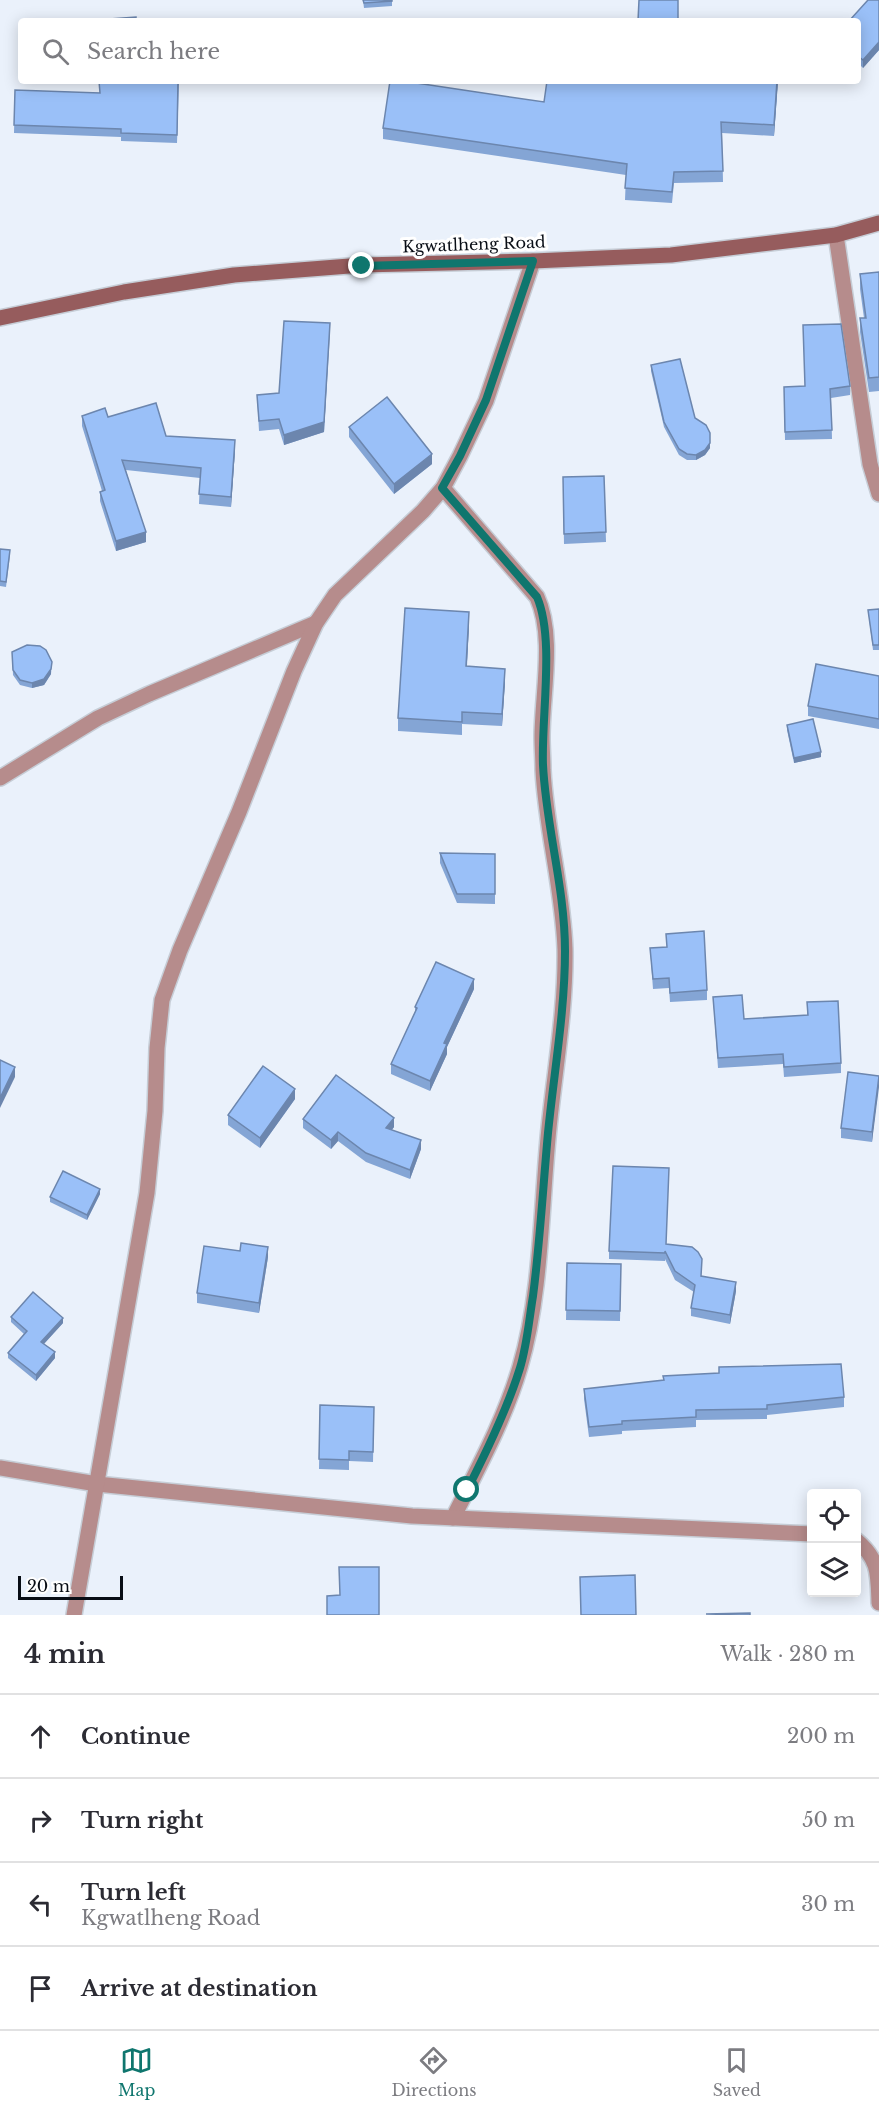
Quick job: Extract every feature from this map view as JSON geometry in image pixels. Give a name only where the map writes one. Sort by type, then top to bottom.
[{"type":"street","name":"Kgwatlheng Road","points":[[0,318],[124,292],[234,274],[362,266],[671,255],[836,235],[879,223]]},
{"type":"street","points":[[836,235],[870,464],[879,494]]},
{"type":"street","points":[[74,1615],[147,1193],[162,1000],[180,950],[239,812],[294,671],[316,623],[335,595],[423,511],[442,488],[486,400],[533,261]]},
{"type":"street","points":[[442,488],[537,597],[542,607],[546,666],[542,737],[544,794],[561,891],[565,950],[562,1006],[548,1131],[538,1259],[528,1329],[520,1367],[510,1395],[482,1460],[453,1518]]},
{"type":"street","points":[[0,778],[98,718],[316,623]]},
{"type":"street","points":[[0,1468],[98,1484],[412,1516],[807,1534]]},
{"type":"street","points":[[860,1543],[870,1550],[877,1564],[879,1603]]},
{"type":"building","points":[[363,0],[392,0],[392,1],[364,3]]},
{"type":"building","points":[[639,0],[678,0],[678,18],[638,18]]},
{"type":"building","points":[[868,0],[879,0],[879,42],[863,60],[861,58],[861,18],[852,18]]},
{"type":"building","points":[[99,84],[178,84],[177,135],[121,133],[121,129],[14,125],[15,90],[100,93]]},
{"type":"building","points":[[390,84],[423,84],[544,102],[547,84],[777,84],[774,125],[721,122],[723,171],[674,172],[672,192],[625,188],[627,164],[383,128]]},
{"type":"building","points":[[879,272],[879,377],[869,378],[860,318],[866,318],[860,274]]},
{"type":"building","points":[[284,321],[330,323],[324,422],[284,435],[279,419],[259,421],[257,395],[279,393]]},
{"type":"building","points":[[841,324],[850,386],[830,389],[832,430],[785,432],[784,387],[805,386],[803,325]]},
{"type":"building","points":[[680,359],[695,418],[706,425],[710,433],[710,443],[705,450],[696,455],[687,454],[679,449],[664,422],[651,365]]},
{"type":"building","points":[[387,397],[432,454],[394,484],[349,427]]},
{"type":"building","points":[[156,403],[166,436],[235,440],[231,497],[199,494],[201,468],[122,460],[146,532],[116,541],[100,492],[105,490],[82,416],[105,408],[108,417]]},
{"type":"building","points":[[604,476],[606,532],[564,534],[563,477]]},
{"type":"building","points":[[0,549],[10,550],[6,582],[0,581]]},
{"type":"building","points":[[405,608],[469,612],[466,666],[505,669],[502,714],[462,712],[462,722],[398,718]]},
{"type":"building","points":[[879,609],[879,645],[873,645],[868,610]]},
{"type":"building","points":[[27,645],[40,646],[46,650],[52,662],[51,669],[44,679],[32,683],[20,680],[13,670],[12,652]]},
{"type":"building","points":[[816,664],[879,676],[879,719],[808,706]]},
{"type":"building","points":[[813,719],[821,752],[794,758],[787,725]]},
{"type":"building","points":[[440,853],[495,854],[495,894],[457,894]]},
{"type":"building","points":[[704,931],[707,990],[670,993],[669,978],[653,979],[650,948],[667,947],[666,934]]},
{"type":"building","points":[[436,962],[474,979],[444,1043],[447,1044],[430,1081],[391,1064]]},
{"type":"building","points":[[742,995],[744,1019],[808,1015],[807,1002],[838,1001],[841,1063],[784,1067],[783,1054],[718,1058],[713,997]]},
{"type":"building","points":[[0,1060],[15,1067],[0,1098]]},
{"type":"building","points":[[263,1066],[295,1089],[260,1138],[228,1115]]},
{"type":"building","points":[[848,1072],[879,1076],[872,1132],[841,1128]]},
{"type":"building","points":[[336,1075],[394,1118],[386,1128],[421,1140],[410,1170],[366,1153],[338,1132],[331,1140],[303,1119]]},
{"type":"building","points":[[613,1166],[669,1168],[666,1244],[692,1247],[698,1252],[702,1259],[701,1276],[736,1282],[730,1315],[691,1308],[695,1285],[675,1271],[665,1251],[665,1253],[609,1251]]},
{"type":"building","points":[[63,1171],[100,1189],[87,1215],[50,1197]]},
{"type":"building","points":[[241,1243],[268,1247],[259,1303],[197,1293],[204,1246],[240,1251]]},
{"type":"building","points":[[567,1263],[621,1264],[620,1311],[566,1310]]},
{"type":"building","points":[[33,1292],[63,1318],[41,1342],[55,1352],[36,1375],[8,1353],[27,1331],[11,1317]]},
{"type":"building","points":[[841,1364],[844,1397],[767,1405],[767,1409],[696,1410],[696,1417],[622,1421],[622,1424],[589,1427],[584,1389],[664,1380],[663,1376],[719,1373],[719,1367]]},
{"type":"building","points":[[320,1405],[374,1407],[373,1452],[349,1451],[349,1460],[319,1459]]},
{"type":"building","points":[[339,1567],[379,1567],[379,1615],[327,1615],[327,1596],[340,1595]]},
{"type":"building","points":[[635,1575],[636,1615],[581,1615],[580,1577]]},
{"type":"building","points":[[750,1613],[750,1615],[706,1614]]},
{"type":"route","points":[[362,266],[533,261],[486,400],[442,488],[537,597],[542,607],[546,666],[542,737],[544,794],[561,891],[565,950],[562,1006],[548,1131],[538,1259],[528,1329],[520,1367],[510,1395],[467,1490]]}]
